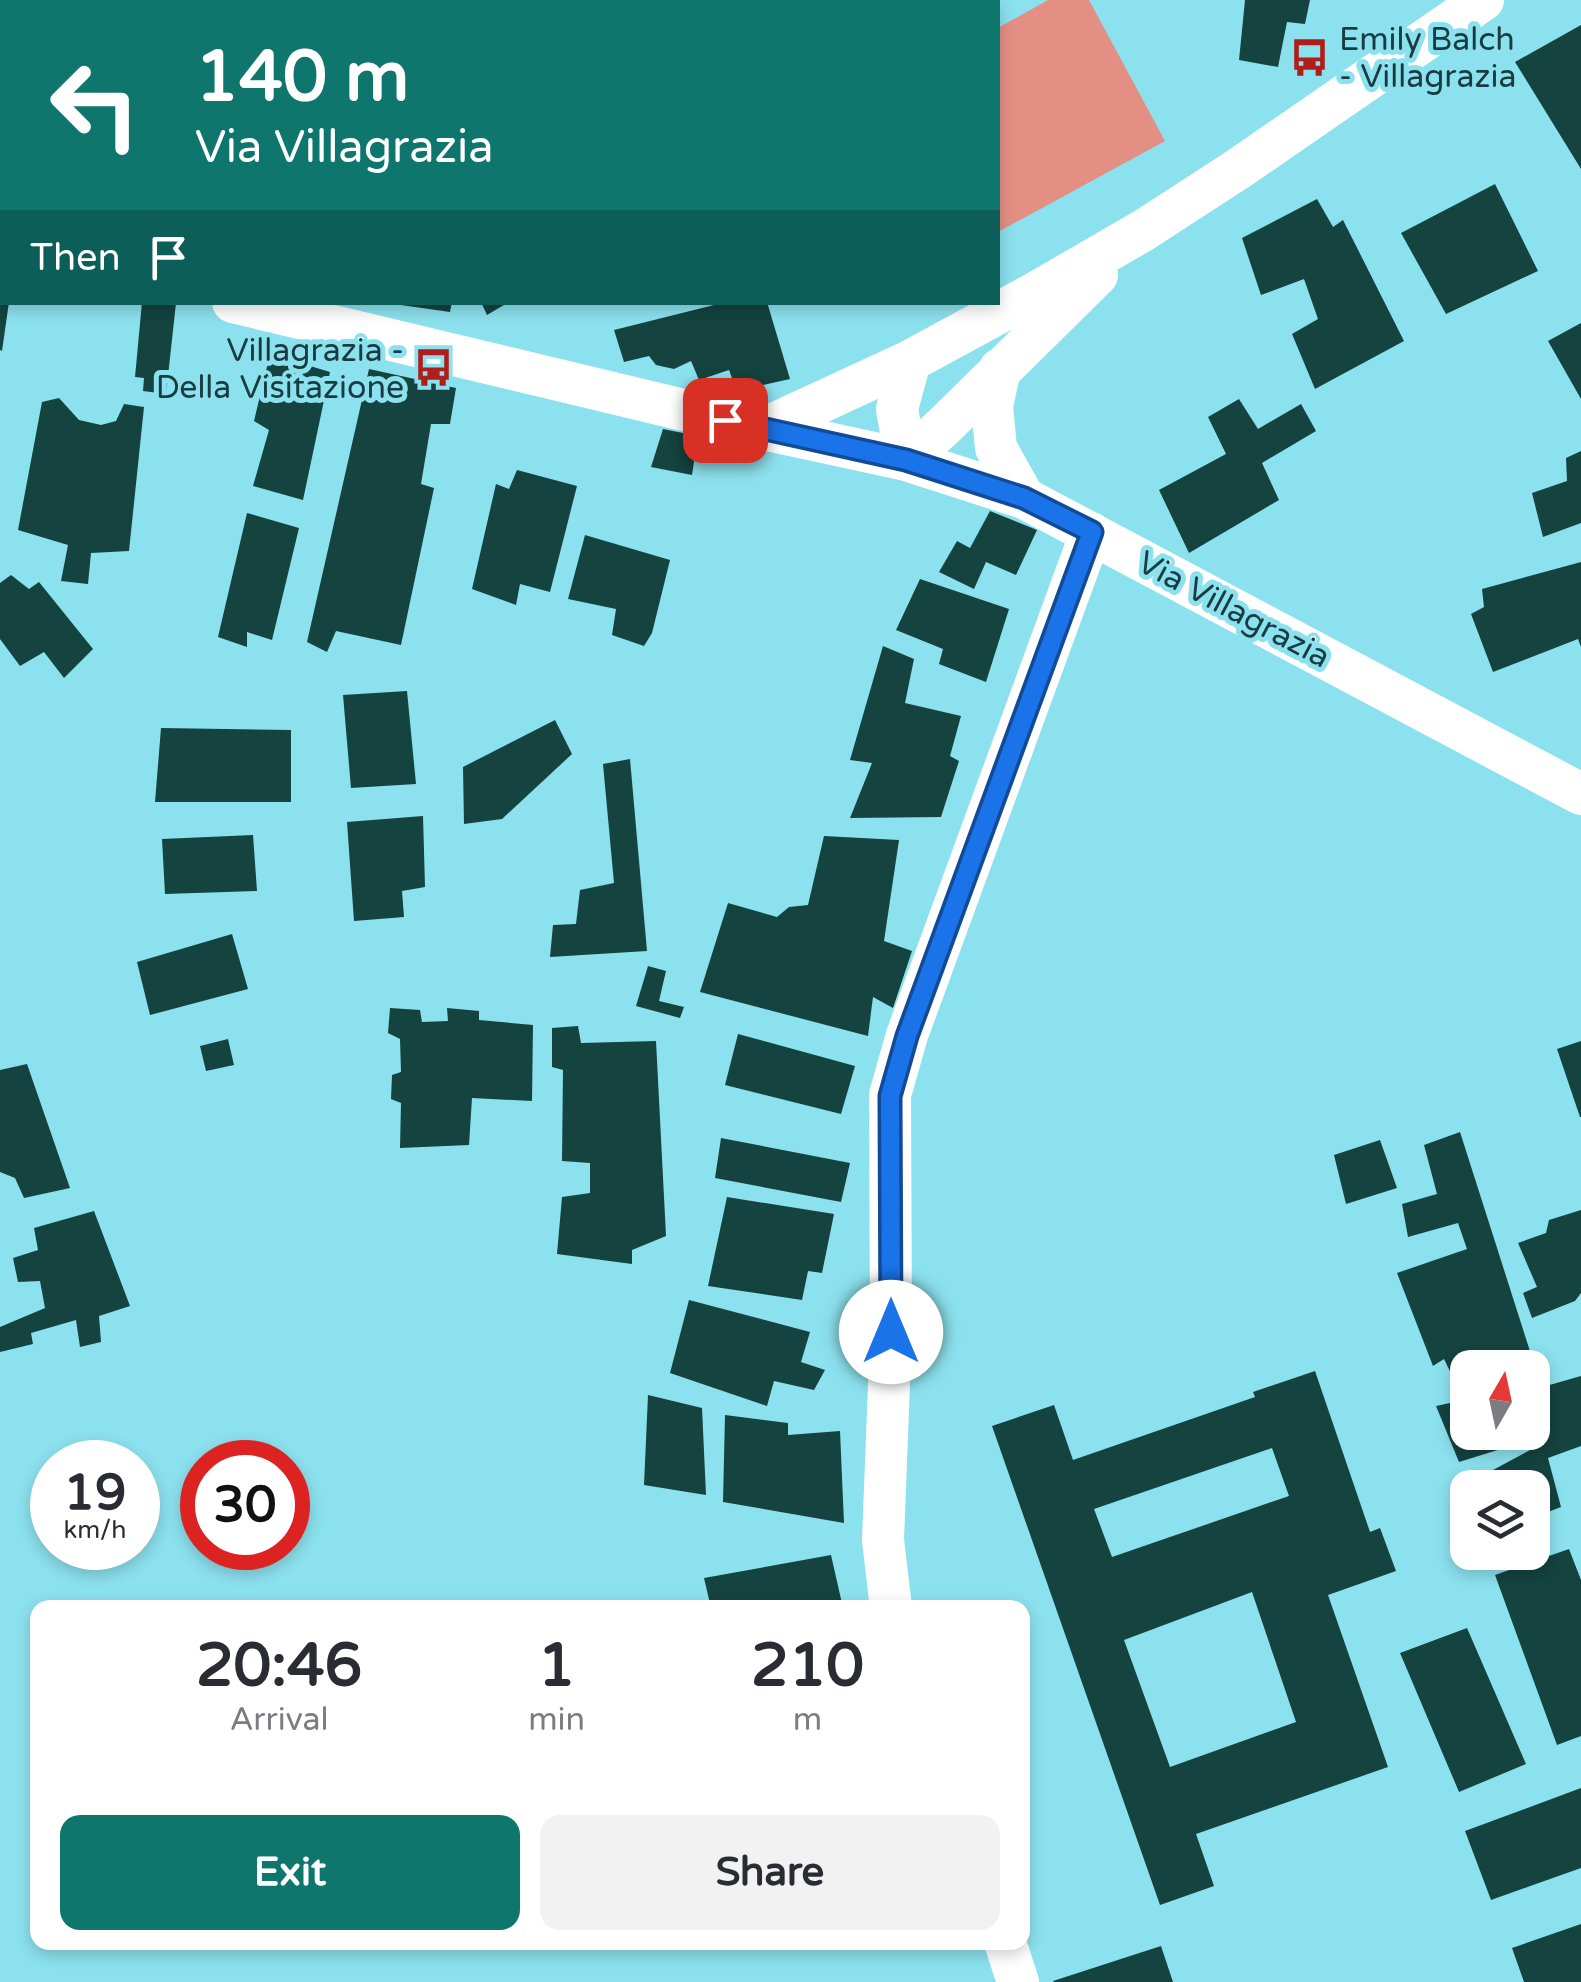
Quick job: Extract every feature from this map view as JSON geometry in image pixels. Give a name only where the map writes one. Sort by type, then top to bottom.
[{"type":"street","points":[[762,429],[910,361],[1144,230],[1483,0]]},
{"type":"street","points":[[906,460],[1144,230]]},
{"type":"street","name":"Via Villagrazia","points":[[245,305],[906,460],[1024,498],[1581,794]]},
{"type":"street","points":[[906,460],[897,409],[910,361]]},
{"type":"street","points":[[1000,370],[992,406],[996,448],[1024,498]]},
{"type":"street","points":[[890,1600],[884,1540],[891,1332],[890,1096],[907,1036],[1092,532]]},
{"type":"street","points":[[1008,1950],[1018,1982]]},
{"type":"shaded area","points":[[1048,0],[1089,0],[1165,141],[1000,231],[1000,27]]},
{"type":"building","points":[[1245,0],[1310,0],[1305,24],[1287,22],[1278,67],[1239,60]]},
{"type":"building","points":[[1581,25],[1581,169],[1515,62]]},
{"type":"building","points":[[1495,184],[1538,271],[1446,314],[1401,233]]},
{"type":"building","points":[[1317,199],[1333,227],[1343,220],[1404,341],[1315,389],[1292,334],[1318,319],[1304,279],[1261,295],[1242,238]]},
{"type":"building","points":[[0,305],[9,305],[2,351]]},
{"type":"building","points":[[142,305],[176,305],[166,394],[143,391],[144,378],[135,377]]},
{"type":"building","points":[[401,305],[451,305],[450,312]]},
{"type":"building","points":[[482,305],[504,305],[487,315]]},
{"type":"building","points":[[714,305],[768,305],[790,379],[737,391],[729,370],[699,380],[691,361],[674,369],[656,365],[649,356],[624,362],[614,330]]},
{"type":"building","points":[[1581,323],[1581,399],[1548,341]]},
{"type":"building","points":[[270,354],[330,372],[303,500],[253,486],[269,430],[254,421]]},
{"type":"building","points":[[369,369],[456,388],[450,424],[431,424],[421,484],[434,488],[401,645],[336,631],[327,652],[307,642]]},
{"type":"building","points":[[59,398],[79,420],[101,425],[116,421],[124,404],[144,407],[129,551],[91,553],[88,584],[61,581],[68,545],[18,530],[42,402]]},
{"type":"building","points":[[1239,399],[1258,429],[1301,404],[1316,431],[1262,463],[1279,500],[1189,553],[1159,490],[1226,454],[1208,417]]},
{"type":"building","points":[[663,429],[698,436],[692,475],[651,467]]},
{"type":"building","points":[[1581,451],[1581,523],[1543,537],[1532,493],[1567,481],[1566,458]]},
{"type":"building","points":[[517,470],[577,486],[550,592],[520,584],[516,605],[472,589],[496,484],[509,489]]},
{"type":"building","points":[[990,511],[1037,530],[1016,575],[986,562],[974,589],[939,572],[957,541],[970,548]]},
{"type":"building","points":[[247,513],[299,528],[272,640],[247,632],[247,647],[218,637]]},
{"type":"building","points":[[585,535],[670,560],[652,633],[644,646],[612,635],[616,609],[568,599]]},
{"type":"building","points":[[1581,562],[1581,647],[1578,639],[1493,672],[1471,614],[1484,607],[1482,589]]},
{"type":"building","points":[[11,575],[29,589],[39,582],[93,649],[64,678],[44,652],[20,666],[0,639],[0,583]]},
{"type":"building","points":[[920,579],[1009,609],[986,682],[939,664],[943,649],[896,630]]},
{"type":"building","points":[[883,646],[914,659],[905,703],[961,716],[950,756],[959,761],[941,817],[850,818],[872,763],[850,760]]},
{"type":"building","points":[[407,691],[416,784],[351,788],[343,695]]},
{"type":"building","points":[[555,720],[572,754],[502,819],[464,824],[463,767]]},
{"type":"building","points":[[161,728],[291,730],[291,802],[155,802]]},
{"type":"building","points":[[630,759],[647,951],[550,957],[553,925],[576,924],[580,890],[614,883],[603,764]]},
{"type":"building","points":[[423,816],[425,887],[402,891],[404,917],[354,921],[347,822]]},
{"type":"building","points":[[253,835],[257,891],[165,894],[162,839]]},
{"type":"building","points":[[824,836],[899,840],[884,941],[912,951],[893,1008],[873,997],[868,1036],[700,992],[728,903],[777,917],[789,907],[808,905]]},
{"type":"building","points":[[232,934],[248,989],[150,1015],[137,962]]},
{"type":"building","points":[[648,966],[666,971],[659,1001],[684,1007],[680,1018],[636,1006]]},
{"type":"building","points":[[390,1008],[420,1010],[422,1022],[448,1021],[447,1008],[479,1011],[479,1020],[533,1025],[532,1101],[472,1098],[469,1145],[400,1148],[401,1103],[391,1099],[392,1075],[401,1072],[400,1039],[388,1033]]},
{"type":"building","points":[[578,1026],[581,1043],[656,1041],[666,1236],[632,1250],[632,1264],[557,1254],[562,1197],[590,1193],[590,1163],[562,1161],[563,1070],[552,1067],[552,1028]]},
{"type":"building","points":[[738,1034],[855,1066],[841,1114],[725,1085]]},
{"type":"building","points":[[228,1039],[234,1065],[206,1071],[200,1046]]},
{"type":"building","points":[[1581,1041],[1581,1117],[1580,1117],[1557,1049]]},
{"type":"building","points":[[27,1064],[70,1188],[24,1198],[15,1178],[0,1172],[0,1070]]},
{"type":"building","points":[[1460,1132],[1530,1350],[1450,1350],[1450,1371],[1444,1359],[1433,1366],[1397,1273],[1467,1249],[1458,1223],[1408,1237],[1402,1204],[1437,1194],[1424,1145]]},
{"type":"building","points":[[721,1138],[850,1163],[841,1202],[715,1178]]},
{"type":"building","points":[[1380,1140],[1397,1188],[1346,1204],[1334,1155]]},
{"type":"building","points":[[727,1197],[834,1214],[822,1273],[808,1271],[802,1300],[708,1286]]},
{"type":"building","points":[[1581,1210],[1581,1293],[1575,1301],[1532,1318],[1523,1293],[1537,1287],[1518,1243],[1546,1233],[1549,1220]]},
{"type":"building","points":[[94,1211],[130,1306],[99,1316],[101,1342],[80,1347],[76,1320],[31,1333],[33,1344],[0,1352],[0,1327],[45,1308],[40,1281],[18,1282],[13,1258],[38,1250],[34,1228]]},
{"type":"building","points":[[689,1300],[810,1332],[801,1362],[825,1370],[814,1390],[774,1381],[767,1406],[670,1373]]},
{"type":"building","points":[[1315,1371],[1370,1532],[1380,1528],[1396,1571],[1328,1595],[1388,1767],[1196,1834],[1214,1886],[1160,1905],[992,1426],[1054,1405],[1073,1460],[1255,1397],[1253,1392]],"holes":[[[1272,1448],[1289,1496],[1112,1557],[1094,1509]],[[1252,1592],[1296,1722],[1170,1767],[1124,1640]]]},
{"type":"building","points":[[1581,1376],[1581,1446],[1548,1458],[1561,1507],[1550,1511],[1550,1470],[1493,1470],[1530,1450],[1550,1450],[1550,1385]]},
{"type":"building","points":[[648,1395],[702,1408],[706,1495],[644,1485]]},
{"type":"building","points":[[1450,1403],[1450,1440],[1436,1406]]},
{"type":"building","points":[[725,1415],[788,1423],[788,1435],[840,1431],[844,1523],[723,1502]]},
{"type":"building","points":[[1454,1450],[1498,1450],[1459,1462]]},
{"type":"building","points":[[1569,1549],[1581,1580],[1581,1736],[1557,1745],[1495,1575],[1509,1570],[1550,1570],[1550,1556]]},
{"type":"building","points":[[831,1555],[841,1600],[709,1600],[704,1578]]},
{"type":"building","points":[[1467,1628],[1526,1764],[1459,1792],[1400,1653]]},
{"type":"building","points":[[1581,1788],[1581,1868],[1491,1900],[1465,1831]]},
{"type":"building","points":[[1581,1924],[1581,1982],[1524,1982],[1512,1948]]},
{"type":"building","points":[[1161,1946],[1173,1982],[1053,1981]]},
{"type":"place","name":"Emily Balch - Villagrazia","points":[[1309,57]]},
{"type":"place","name":"Villagrazia - Della Visitazione","points":[[434,368]]},
{"type":"route","points":[[725,420],[906,460],[1024,498],[1092,532],[907,1036],[890,1096],[891,1332]]}]
